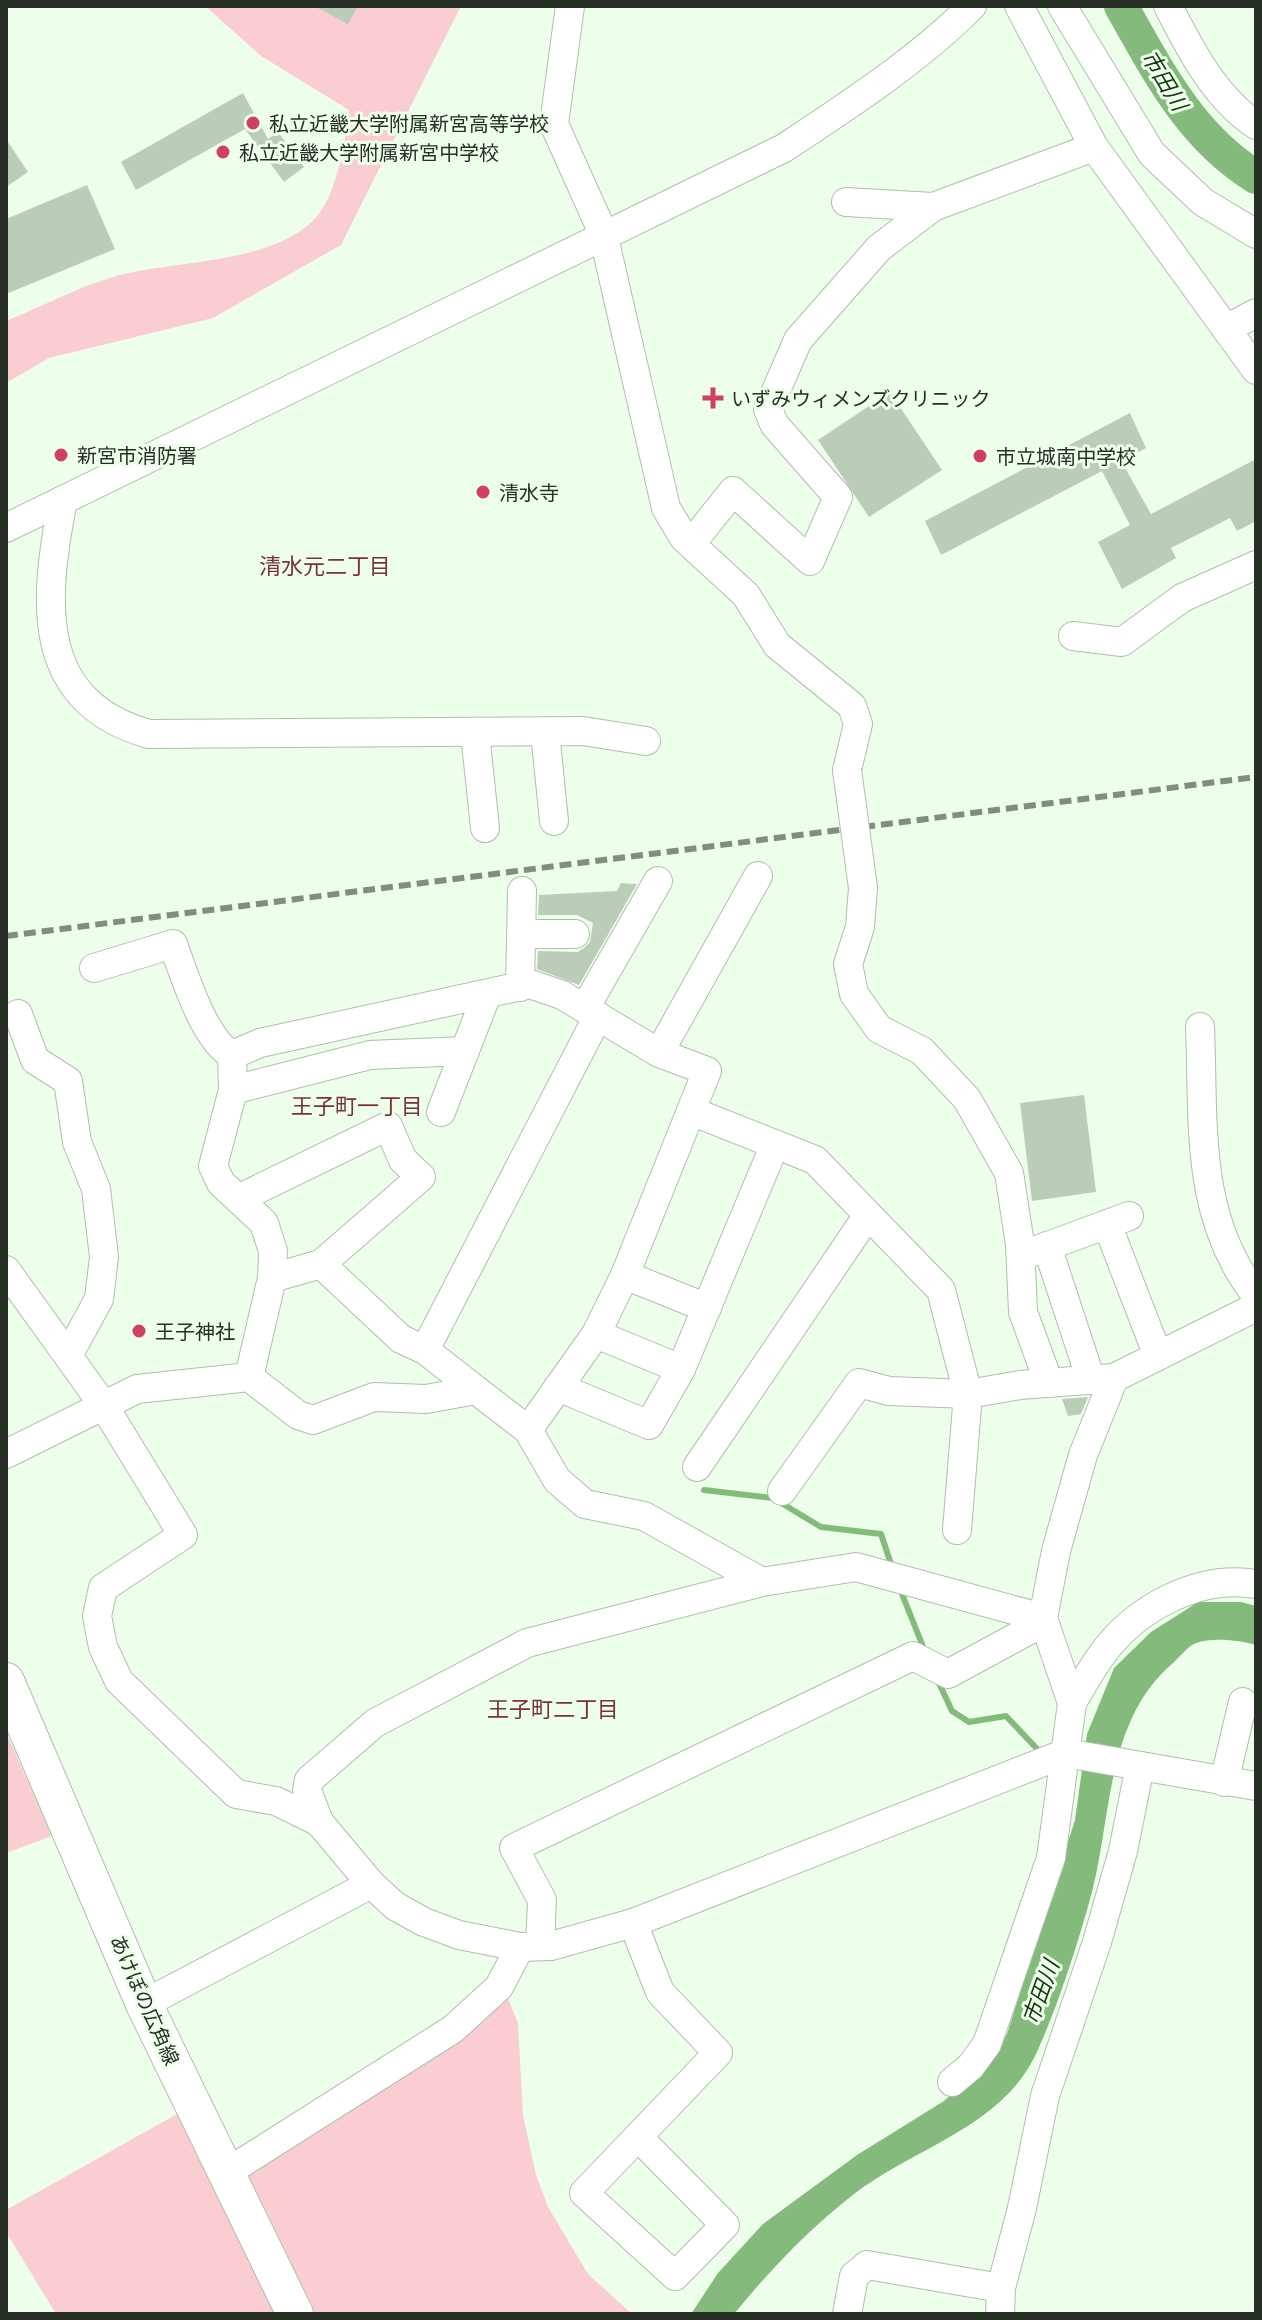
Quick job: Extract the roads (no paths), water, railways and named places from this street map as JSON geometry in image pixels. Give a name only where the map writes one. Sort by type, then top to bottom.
[{"type":"main road","name":"あけぼの広角線","points":[[6,1681],[144,2004],[295,2314]]},
{"type":"street","points":[[570,6],[554,124],[603,233],[666,508],[691,544],[746,595],[777,645],[852,706],[858,724],[847,770],[863,888],[860,927],[848,964],[854,994],[879,1029],[922,1051],[967,1099],[1009,1173],[1020,1256],[1023,1312],[1049,1383]]},
{"type":"street","points":[[6,528],[603,233],[784,148],[845,108],[953,25],[972,6]]},
{"type":"street","points":[[1019,6],[1094,147],[1256,370]]},
{"type":"street","points":[[1062,6],[1152,154],[1203,202],[1256,234]]},
{"type":"street","points":[[1168,6],[1191,50],[1227,101],[1256,125]]},
{"type":"street","points":[[691,544],[733,491],[810,561],[838,497],[774,424],[768,409],[798,340],[879,248],[933,207],[1094,147]]},
{"type":"street","points":[[846,202],[933,207]]},
{"type":"street","points":[[1226,329],[1256,313]]},
{"type":"street","points":[[63,500],[55,543],[51,607],[54,651],[68,680],[86,703],[118,725],[149,734],[583,731],[646,741]]},
{"type":"street","points":[[1073,636],[1122,642],[1182,598],[1256,565]]},
{"type":"street","points":[[545,732],[554,821]]},
{"type":"street","points":[[475,733],[485,828]]},
{"type":"street","points":[[659,1053],[758,876]]},
{"type":"street","points":[[425,1350],[658,881]]},
{"type":"street","points":[[520,987],[522,891]]},
{"type":"street","points":[[521,934],[575,934]]},
{"type":"street","points":[[94,968],[173,944],[198,1009],[223,1050],[232,1055]]},
{"type":"street","points":[[232,1055],[260,1043],[530,984],[562,995],[659,1053],[707,1071],[625,1275],[596,1334],[528,1430]]},
{"type":"street","points":[[441,1112],[487,994]]},
{"type":"street","points":[[18,1014],[35,1060],[68,1081],[77,1142],[96,1189],[104,1257],[99,1299],[69,1354]]},
{"type":"street","points":[[1200,1027],[1206,1185],[1234,1267],[1256,1295]]},
{"type":"street","points":[[233,1090],[370,1055],[465,1051]]},
{"type":"street","points":[[232,1055],[233,1090],[213,1166],[221,1183],[264,1223],[273,1251],[272,1278],[249,1377]]},
{"type":"street","points":[[691,1111],[815,1160],[941,1290],[968,1394],[957,1530]]},
{"type":"street","points":[[240,1198],[388,1126],[403,1160],[421,1177],[321,1264],[272,1278]]},
{"type":"street","points":[[558,1387],[649,1425],[681,1369],[775,1144]]},
{"type":"street","points":[[697,1467],[868,1215]]},
{"type":"street","points":[[1020,1256],[1118,1220],[1158,1356]]},
{"type":"street","points":[[1047,1246],[1103,1379],[1056,1551],[1044,1620],[1072,1703]]},
{"type":"street","points":[[321,1264],[401,1339],[425,1350],[528,1430],[557,1480],[585,1504],[644,1516],[762,1582]]},
{"type":"street","points":[[6,1270],[104,1406],[183,1535],[103,1588],[97,1616],[103,1647],[119,1681],[236,1794],[276,1801],[319,1822]]},
{"type":"street","points":[[625,1275],[707,1308]]},
{"type":"street","points":[[782,1491],[859,1383],[889,1391],[968,1394],[1103,1379],[1158,1356],[1256,1307]]},
{"type":"street","points":[[596,1334],[681,1369]]},
{"type":"street","points":[[6,1454],[137,1389],[249,1377],[298,1415],[313,1420],[374,1397],[426,1399],[476,1390]]},
{"type":"street","points":[[1044,1620],[856,1567],[762,1582],[527,1643],[375,1723],[309,1780],[307,1790],[319,1822],[371,1884],[395,1906],[424,1922],[459,1935],[530,1947],[633,1923],[1066,1753],[1256,1786]]},
{"type":"street","points":[[952,2082],[971,2066],[987,2044],[1051,1858],[1072,1703],[1102,1654],[1159,1603],[1200,1587],[1239,1581],[1256,1584]]},
{"type":"street","points":[[226,2173],[453,2029],[499,1987],[530,1947],[542,1900],[514,1848],[913,1656],[948,1674],[1044,1620]]},
{"type":"street","points":[[1224,1782],[1243,1702]]},
{"type":"street","points":[[847,2314],[854,2276],[867,2265],[1001,2301],[1045,2096],[1096,1948],[1123,1851],[1134,1764]]},
{"type":"street","points":[[144,2004],[371,1884]]},
{"type":"street","points":[[633,1923],[660,1992],[718,2053],[584,2193],[675,2276],[725,2225],[638,2137]]},
{"type":"water","points":[[1198,1602],[1241,1602],[1256,1606],[1256,1645],[1218,1640],[1193,1644],[1150,1687],[1134,1714],[1114,1775],[1097,1872],[1078,1940],[1045,2034],[1022,2078],[1003,2099],[956,2134],[878,2177],[837,2207],[791,2251],[734,2314],[691,2314],[718,2273],[763,2224],[857,2155],[944,2101],[982,2067],[1007,2034],[1075,1820],[1087,1734],[1114,1668],[1151,1632]]},
{"type":"waterway","name":"市田川","points":[[1121,6],[1163,78],[1194,122],[1233,161],[1256,177]]},
{"type":"waterway","points":[[704,1490],[773,1498],[821,1527],[881,1534],[892,1567]]},
{"type":"waterway","points":[[900,1589],[924,1649]]},
{"type":"waterway","points":[[938,1681],[952,1711],[969,1722],[1006,1716],[1041,1753]]},
{"type":"railway","points":[[6,936],[1256,777]]},
{"type":"place","name":"私立近畿大学附属新宮高等学校","points":[[253,123]]},
{"type":"place","name":"私立近畿大学附属新宮中学校","points":[[223,152]]},
{"type":"place","name":"いずみウィメンズクリニック","points":[[713,398]]},
{"type":"place","name":"新宮市消防署","points":[[61,455]]},
{"type":"place","name":"市立城南中学校","points":[[980,456]]},
{"type":"place","name":"清水寺","points":[[483,492]]},
{"type":"place","name":"王子神社","points":[[139,1331]]},
{"type":"district","name":"清水元二丁目","points":[[325,565]]},
{"type":"district","name":"王子町一丁目","points":[[357,1105]]},
{"type":"district","name":"王子町二丁目","points":[[553,1708]]}]
